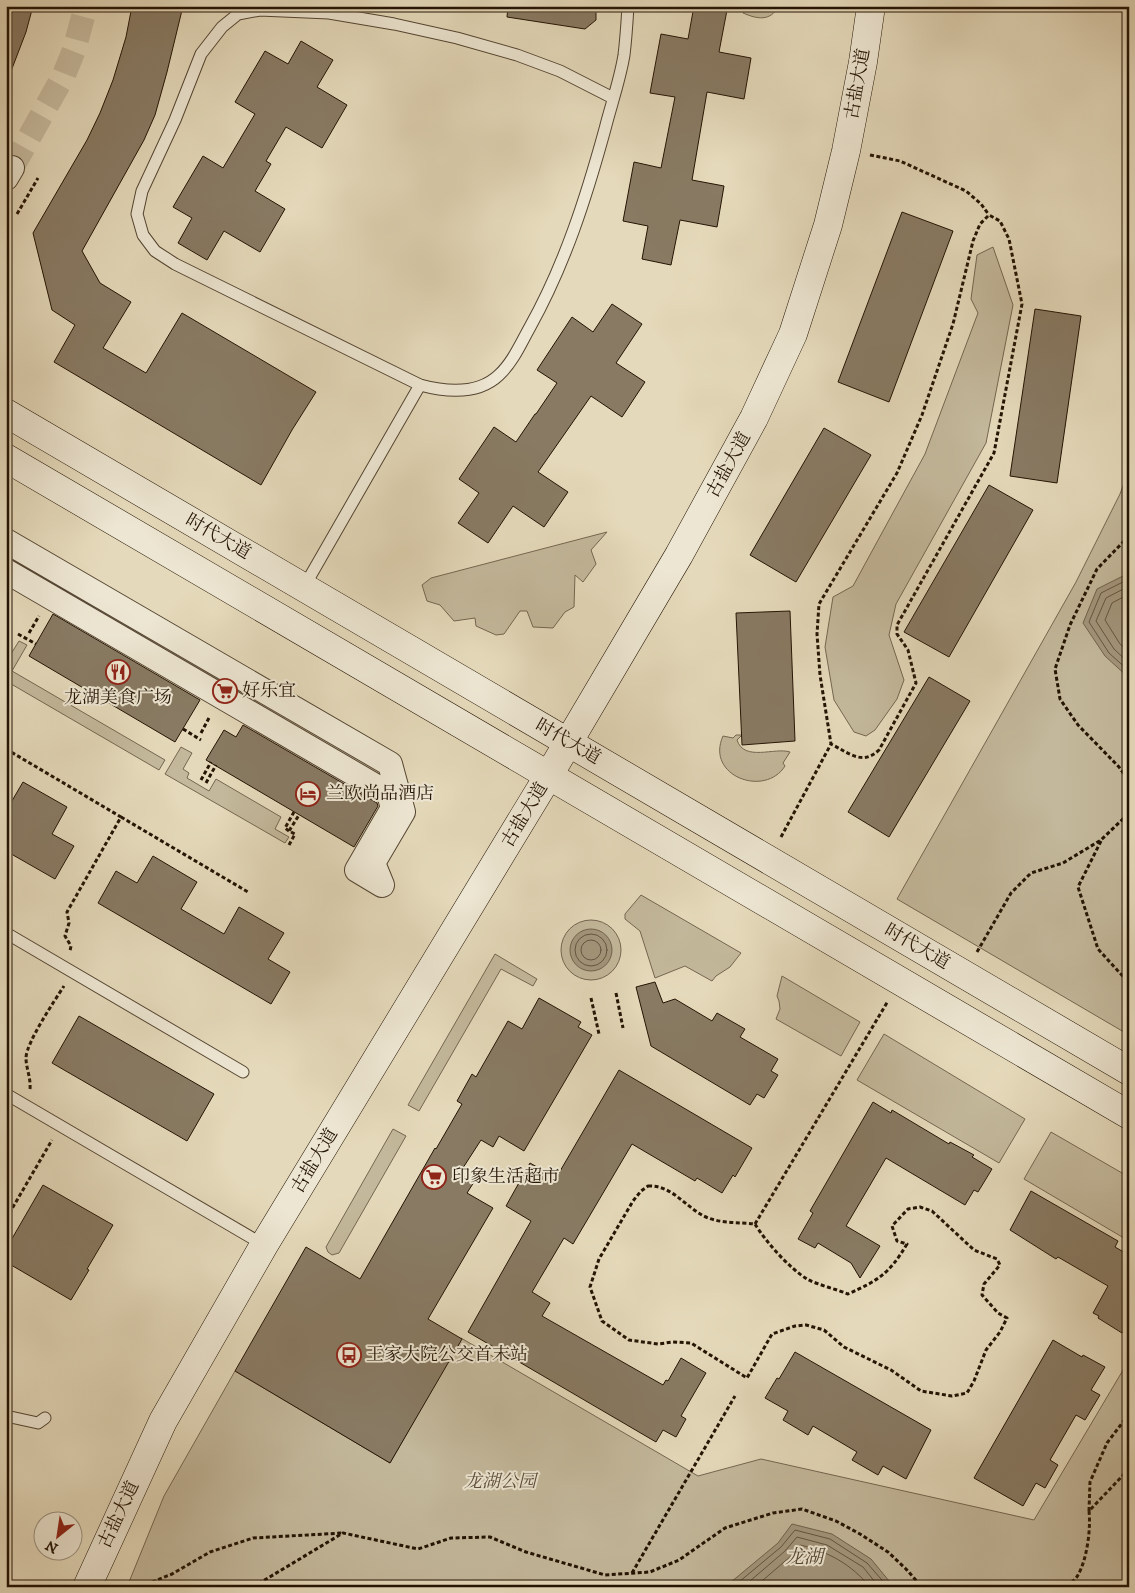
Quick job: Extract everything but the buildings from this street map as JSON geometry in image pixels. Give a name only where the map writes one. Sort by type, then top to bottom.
[{"type":"main road","name":"古盐大道","points":[[87,1587],[163,1422],[264,1245],[549,775],[679,555],[758,410],[793,334],[828,225],[846,150],[863,62],[871,6]]},
{"type":"main road","name":"时代大道","points":[[6,413],[1129,1071]]},
{"type":"main road","points":[[6,458],[1129,1115]]},
{"type":"street","points":[[6,541],[390,764],[403,812],[373,863],[382,885],[357,870],[393,808],[389,794],[6,570]]},
{"type":"lane","points":[[613,98],[560,71],[517,55],[457,38],[329,13],[260,10],[238,14],[222,27],[201,54],[175,120],[142,191],[137,214],[142,234],[155,251],[175,264],[420,385],[456,391],[486,383],[498,376],[514,356],[537,314],[567,251],[581,214],[613,98],[624,56],[628,6]]},
{"type":"lane","points":[[304,587],[420,385]]},
{"type":"lane","points":[[6,933],[243,1072]]},
{"type":"lane","points":[[6,1094],[264,1245]]},
{"type":"lane","points":[[6,1416],[38,1423],[45,1418]]},
{"type":"path","points":[[831,744],[858,758],[871,757],[879,750],[916,683],[908,650],[898,634],[897,624],[994,453],[1022,304],[1009,239],[1000,220],[989,215],[981,204],[966,191],[958,187],[900,161],[846,150]]},
{"type":"path","points":[[17,214],[38,178]]},
{"type":"path","points":[[769,860],[831,744],[820,675],[817,634],[819,604],[897,473],[922,415],[953,324],[973,241],[980,224],[989,215]]},
{"type":"path","points":[[1129,536],[1097,569],[1070,625],[1055,668],[1060,699],[1078,725],[1119,767],[1129,781]]},
{"type":"path","points":[[18,634],[36,644]]},
{"type":"path","points":[[183,729],[201,740]]},
{"type":"path","points":[[6,749],[248,892]]},
{"type":"path","points":[[201,780],[211,762]]},
{"type":"path","points":[[206,783],[216,765]]},
{"type":"path","points":[[965,974],[1011,892],[1030,873],[1063,863],[1101,840],[1124,818],[1129,806]]},
{"type":"path","points":[[289,845],[295,834],[285,828],[294,812]]},
{"type":"path","points":[[289,831],[299,815]]},
{"type":"path","points":[[27,1106],[30,1100],[31,1083],[26,1057],[30,1044],[70,976],[71,946],[65,936],[69,923],[68,912],[121,817]]},
{"type":"path","points":[[1101,840],[1078,887],[1098,949],[1129,983]]},
{"type":"path","points":[[755,1224],[900,981]]},
{"type":"path","points":[[616,993],[623,1028]]},
{"type":"path","points":[[592,998],[599,1034]]},
{"type":"path","points":[[6,1219],[60,1126]]},
{"type":"path","points":[[648,1186],[665,1189],[712,1220],[755,1224],[763,1238],[778,1254],[807,1279],[848,1294],[871,1284],[885,1275],[895,1263],[906,1244],[897,1241],[892,1226],[908,1209],[920,1207],[932,1212],[974,1250],[997,1259],[1000,1265],[984,1284],[982,1295],[998,1314],[1007,1318],[1000,1332],[986,1350],[974,1381],[967,1393],[952,1396],[921,1391],[891,1370],[844,1347],[824,1330],[806,1326],[795,1326],[772,1334],[747,1378],[691,1343],[673,1342],[658,1344],[629,1340],[602,1321],[590,1287],[599,1259],[633,1202],[641,1191],[648,1186]]},
{"type":"path","points":[[632,1573],[735,1396]]},
{"type":"path","points":[[1067,1587],[1078,1575],[1086,1550],[1090,1519],[1090,1482],[1106,1443],[1129,1414]]},
{"type":"path","points":[[1089,1511],[1129,1469]]},
{"type":"path","points":[[140,1587],[172,1574],[210,1552],[253,1538],[343,1533],[418,1549],[450,1538],[490,1537],[526,1552],[605,1575],[650,1572],[679,1560],[725,1528],[773,1513],[802,1509],[836,1521],[888,1552],[922,1587]]},
{"type":"path","points":[[253,1587],[343,1533]]},
{"type":"green space","points":[[744,6],[779,6],[772,15],[758,18],[743,13]]},
{"type":"green space","points":[[993,247],[1013,305],[986,443],[896,604],[889,635],[904,680],[897,699],[875,730],[866,736],[854,732],[834,700],[825,647],[833,597],[853,586],[925,454],[978,313],[971,299],[977,255]]},
{"type":"green space","points":[[1129,470],[1129,1035],[897,899],[1076,582],[1120,494]]},
{"type":"green space","points":[[607,532],[591,550],[596,564],[583,582],[575,575],[574,607],[565,612],[553,628],[533,627],[527,611],[520,611],[504,634],[496,635],[476,626],[475,618],[454,621],[440,605],[427,601],[422,585],[431,578]]},
{"type":"green space","points":[[19,641],[27,645],[12,671],[165,760],[159,770],[6,681],[6,662]]},
{"type":"green space","points":[[736,735],[742,735],[737,740],[741,747],[746,750],[753,752],[790,752],[783,763],[785,766],[776,776],[764,780],[752,781],[740,778],[729,772],[722,762],[720,750],[723,736],[733,738]]},
{"type":"green space","points":[[181,747],[192,753],[183,769],[189,773],[187,778],[209,791],[216,779],[281,817],[275,829],[289,837],[285,843],[165,774]]},
{"type":"green space","points":[[641,895],[741,953],[730,967],[712,981],[685,966],[655,978],[640,931],[625,919],[625,914]]},
{"type":"green space","points":[[591,920],[607,925],[612,929],[616,934],[621,950],[616,966],[612,971],[607,975],[591,980],[575,975],[570,971],[566,966],[561,950],[566,934],[570,929],[575,925]]},
{"type":"green space","points":[[495,954],[537,979],[533,986],[501,969],[419,1111],[408,1105]]},
{"type":"green space","points":[[782,976],[860,1022],[841,1056],[776,1019],[780,1009],[777,996]]},
{"type":"green space","points":[[884,1034],[1025,1119],[999,1163],[857,1080]]},
{"type":"green space","points":[[393,1129],[406,1136],[339,1253],[332,1255],[326,1247]]},
{"type":"green space","points":[[1051,1132],[1129,1177],[1129,1241],[1024,1179]]},
{"type":"green space","name":"龙湖公园","points":[[461,1338],[698,1476],[761,1459],[1034,1520],[1129,1360],[1129,1587],[127,1587],[164,1496],[235,1371],[390,1463]]},
{"type":"water","points":[[1129,573],[1129,678],[1105,656],[1083,623],[1097,589]]},
{"type":"water","points":[[587,929],[595,929],[606,935],[612,950],[606,965],[595,971],[587,971],[576,965],[570,954],[570,946],[576,935]]},
{"type":"water","name":"龙湖","points":[[792,1524],[832,1534],[871,1559],[894,1587],[725,1587],[778,1543]]},
{"type":"tunnel","points":[[12,168],[64,75],[74,50],[86,6]]},
{"type":"place","name":"龙湖美食广场","points":[[118,672]]},
{"type":"place","name":"好乐宜","points":[[225,691]]},
{"type":"place","name":"兰欧尚品酒店","points":[[308,794]]},
{"type":"place","name":"印象生活超市","points":[[434,1177]]},
{"type":"place","name":"王家大院公交首末站","points":[[349,1355]]}]
